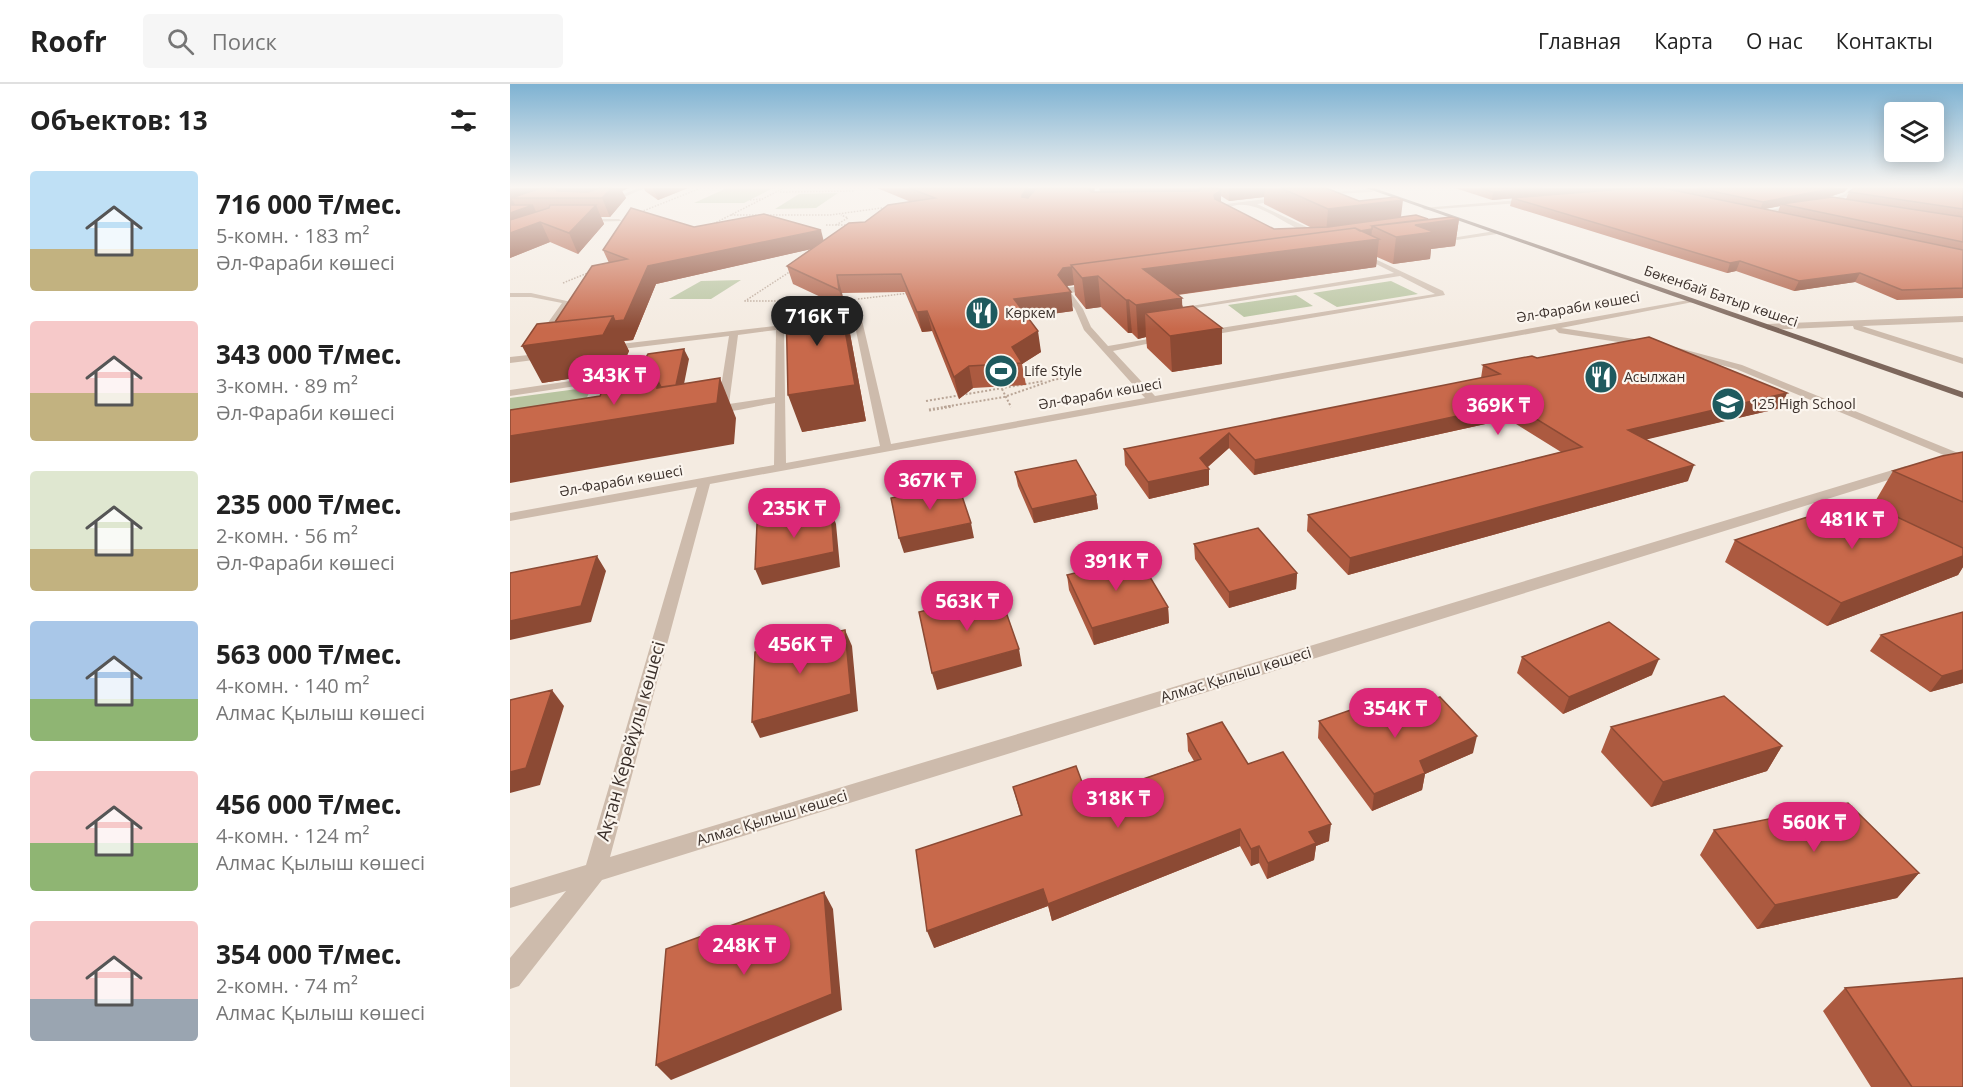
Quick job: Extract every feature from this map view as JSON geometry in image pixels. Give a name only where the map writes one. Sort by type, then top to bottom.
[{"type":"main road","name":"Бөкенбай Батыр көшесі","points":[[1500,235],[1963,396]]},
{"type":"street","points":[[1307,239],[1327,238],[1320,235]]},
{"type":"street","points":[[1433,241],[1481,235]]},
{"type":"street","points":[[1200,334],[1441,295],[1354,251],[1365,250]]},
{"type":"street","points":[[1212,332],[1183,308],[1402,274]]},
{"type":"street","points":[[1102,285],[1079,288],[1067,293],[1087,328],[1153,400]]},
{"type":"street","points":[[510,295],[531,295],[567,302],[528,358]]},
{"type":"street","name":"Әл-Фараби көшесі","points":[[510,517],[1694,301]]},
{"type":"street","points":[[597,350],[858,318],[886,448]]},
{"type":"street","points":[[1768,327],[1963,320]]},
{"type":"street","points":[[1844,323],[1963,361]]},
{"type":"street","points":[[780,327],[780,468]]},
{"type":"street","points":[[1546,328],[1645,342],[1739,367],[1960,456]]},
{"type":"street","points":[[723,408],[734,333]]},
{"type":"street","points":[[1106,349],[1176,338]]},
{"type":"street","points":[[510,393],[633,375],[642,371],[655,343]]},
{"type":"street","points":[[510,360],[562,354]]},
{"type":"street","points":[[697,413],[780,399]]},
{"type":"street","name":"Алмас Қылыш көшесі","points":[[510,898],[1817,497],[1960,456]]},
{"type":"street","name":"Ақтан Керейұлы көшесі","points":[[510,977],[595,872],[705,481]]},
{"type":"street","points":[[1817,497],[1838,508]]},
{"type":"path","points":[[795,269],[745,301],[822,301]]},
{"type":"path","points":[[856,299],[917,292]]},
{"type":"path","points":[[768,307],[770,301]]},
{"type":"path","points":[[926,401],[1079,375]]},
{"type":"path","points":[[929,410],[1006,396],[1053,380]]},
{"type":"path","points":[[1002,389],[1013,411]]},
{"type":"green space","points":[[741,280],[711,299],[669,299],[701,281]]},
{"type":"green space","points":[[1391,281],[1418,294],[1337,307],[1313,293]]},
{"type":"green space","points":[[1296,295],[1313,306],[1244,317],[1228,305]]},
{"type":"green space","points":[[592,387],[573,426],[510,436],[510,398]]},
{"type":"building","points":[[613,235],[798,235],[648,266],[624,320],[615,321],[613,316],[555,322],[592,266],[627,259],[603,250]]},
{"type":"building","points":[[832,235],[1303,235],[1071,265],[1072,267],[1063,268],[1058,275],[1071,292],[1014,299],[1038,331],[1012,347],[1022,363],[969,366],[954,377],[927,311],[917,312],[901,274],[837,275],[839,290],[787,266]]},
{"type":"building","points":[[1303,235],[1370,235],[1379,239],[1143,269],[1182,298],[1136,305],[1126,300],[1098,276],[1082,278],[1071,265]]},
{"type":"building","points":[[1391,235],[1413,235],[1396,237]]},
{"type":"building","points":[[1635,235],[1889,235],[1963,250],[1963,288],[1902,290],[1860,273],[1799,281],[1740,261],[1730,263]]},
{"type":"building","points":[[1929,235],[1963,235],[1963,242]]},
{"type":"building","points":[[839,297],[855,385],[788,395],[786,304]]},
{"type":"building","points":[[1193,306],[1222,328],[1170,336],[1145,313]]},
{"type":"building","points":[[613,316],[603,335],[522,346],[537,324]]},
{"type":"building","points":[[1649,337],[1787,393],[1628,430],[1694,465],[1350,558],[1308,515],[1582,447],[1512,404],[1255,460],[1229,433],[1200,458],[1209,469],[1148,482],[1124,449],[1500,374],[1483,365],[1532,356],[1537,358]]},
{"type":"building","points":[[684,349],[676,385],[661,387],[658,381],[628,386],[634,367],[643,362],[648,354]]},
{"type":"building","points":[[720,378],[717,403],[510,436],[510,410],[600,396],[603,389],[658,381],[657,388]]},
{"type":"building","points":[[1963,452],[1963,502],[1893,471],[1942,456]]},
{"type":"building","points":[[1076,460],[1096,495],[1032,509],[1015,472]]},
{"type":"building","points":[[958,484],[971,523],[899,538],[891,498]]},
{"type":"building","points":[[1861,500],[1963,548],[1963,556],[1841,603],[1735,540]]},
{"type":"building","points":[[831,510],[834,552],[755,569],[757,524]]},
{"type":"building","points":[[1258,528],[1297,573],[1229,592],[1194,544]]},
{"type":"building","points":[[597,556],[581,606],[510,621],[510,573]]},
{"type":"building","points":[[1138,557],[1168,607],[1092,628],[1067,575]]},
{"type":"building","points":[[999,592],[1019,649],[932,673],[919,612]]},
{"type":"building","points":[[1963,612],[1963,670],[1942,676],[1881,635]]},
{"type":"building","points":[[1609,622],[1659,659],[1569,697],[1522,657]]},
{"type":"building","points":[[845,630],[851,694],[752,722],[755,652]]},
{"type":"building","points":[[552,690],[526,768],[510,772],[510,700]]},
{"type":"building","points":[[1724,696],[1782,746],[1663,782],[1611,727]]},
{"type":"building","points":[[1440,697],[1477,736],[1420,761],[1425,773],[1374,794],[1319,721],[1385,698],[1398,713]]},
{"type":"building","points":[[1222,722],[1248,764],[1283,752],[1331,824],[1309,832],[1316,843],[1268,863],[1259,846],[1251,849],[1240,829],[1048,904],[1043,889],[927,931],[916,850],[1022,815],[1013,787],[1076,766],[1088,798],[1201,759],[1187,734]]},
{"type":"building","points":[[1848,803],[1919,873],[1775,905],[1714,830]]},
{"type":"building","points":[[824,892],[832,994],[656,1065],[666,949]]},
{"type":"building","points":[[1963,978],[1963,1087],[1912,1087],[1845,988]]},
{"type":"place","name":"Көркем","points":[[982,313]]},
{"type":"place","name":"Life Style","points":[[1001,371]]},
{"type":"place","name":"Асылжан","points":[[1601,377]]},
{"type":"place","name":"125 High School","points":[[1728,404]]}]
